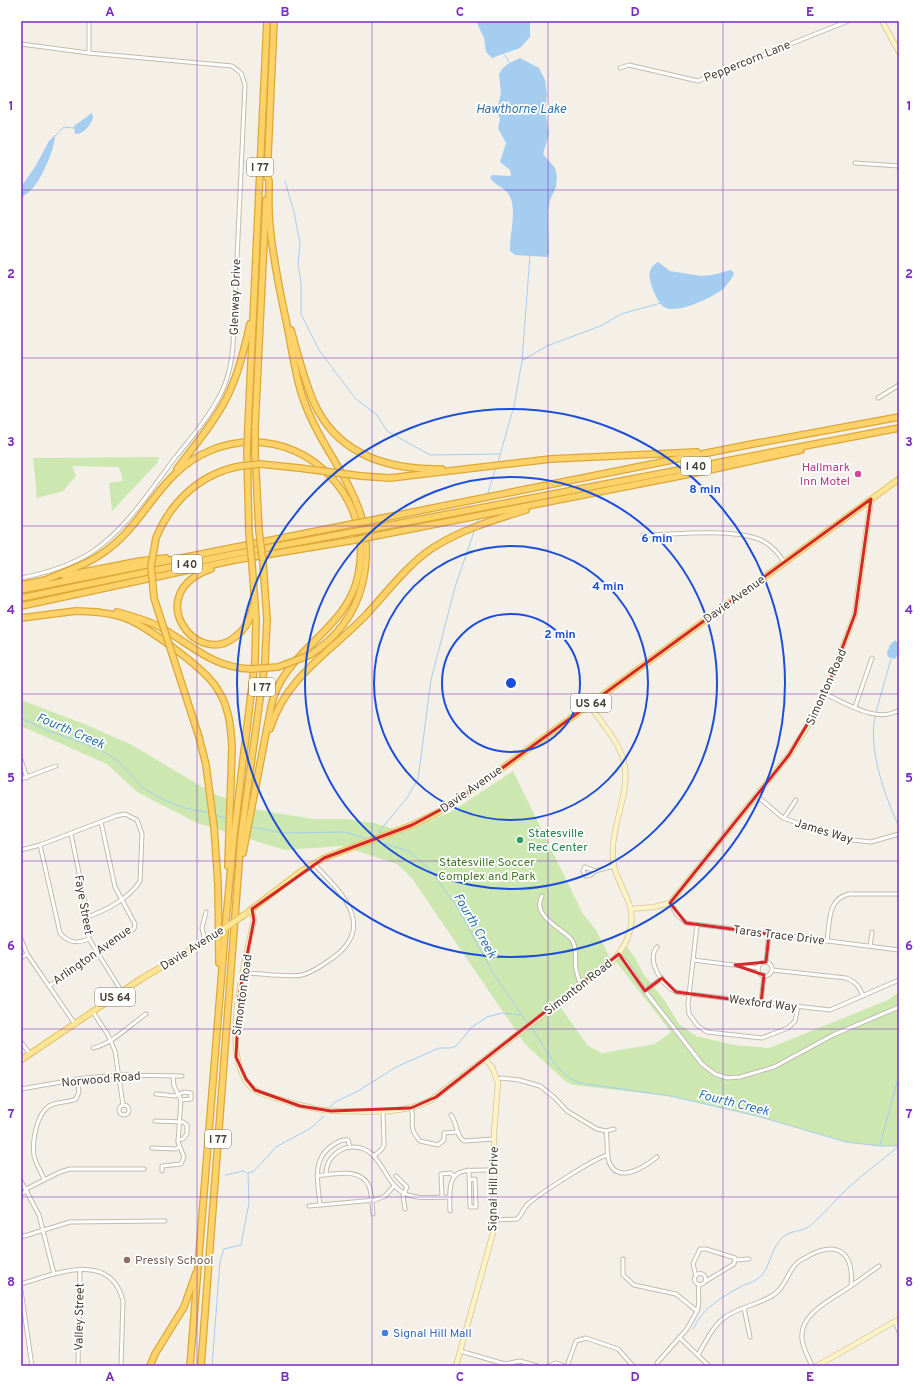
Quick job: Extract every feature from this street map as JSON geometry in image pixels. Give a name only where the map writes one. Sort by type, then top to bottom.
[{"type":"highway","name":"I 77","points":[[190,1366],[226,920],[231,834],[238,809],[255,661],[254,593],[249,533],[247,453],[267,21]]},
{"type":"highway","name":"I 77","points":[[201,1366],[237,886],[243,838],[244,812],[265,662],[267,619],[259,531],[255,427],[274,21]]},
{"type":"highway","points":[[21,618],[76,611],[116,612],[152,623],[207,658],[227,666],[251,669],[278,667],[310,655],[333,637],[353,611],[366,571],[367,542],[358,504],[313,424],[300,391],[280,290],[269,224],[269,181],[267,175]]},
{"type":"highway","points":[[280,290],[310,392],[321,416],[331,429],[346,443],[363,454],[393,466],[412,469],[466,469]]},
{"type":"highway","points":[[155,498],[208,427],[227,397],[242,359],[253,306]]},
{"type":"highway","name":"I 40","points":[[21,590],[747,445],[899,417]]},
{"type":"highway","name":"I 40","points":[[21,598],[229,555],[899,428]]},
{"type":"highway","points":[[21,606],[235,560],[356,540],[705,471],[883,431]]},
{"type":"highway","points":[[43,581],[83,566],[108,549],[121,538],[175,474],[199,456],[228,444],[257,441],[272,443],[290,449],[318,465],[338,484],[352,508],[359,529],[361,549],[360,570],[354,590],[336,621],[296,659],[280,682],[272,703],[251,816],[243,838]]},
{"type":"highway","points":[[220,992],[218,884],[214,827],[207,772],[199,737],[154,598],[150,566],[156,538],[165,519],[178,501],[188,491],[210,476],[241,466],[260,464],[390,478],[581,457],[689,453],[747,445]]},
{"type":"highway","points":[[263,754],[277,708],[292,685],[357,624],[415,562],[430,550],[461,532],[487,522],[531,508],[615,489]]},
{"type":"highway","points":[[21,585],[140,561],[206,553]]},
{"type":"highway","points":[[235,560],[196,574],[186,582],[177,600],[177,611],[180,623],[193,638],[206,644],[218,644],[231,640],[242,632],[249,622],[254,593]]},
{"type":"highway","points":[[95,612],[112,614],[130,620],[147,629],[206,674],[224,700],[231,732],[231,834]]},
{"type":"highway","points":[[150,1366],[155,1354],[184,1307],[198,1267]]},
{"type":"main road","name":"Davie Avenue","points":[[21,1060],[122,992],[205,942],[314,864],[341,851],[391,833],[439,812],[589,705],[899,479]]},
{"type":"street","points":[[21,44],[89,53],[89,21]]},
{"type":"street","name":"Peppercorn Lane","points":[[620,68],[629,65],[698,81],[848,21]]},
{"type":"street","points":[[882,21],[899,52]]},
{"type":"street","name":"Glenway Drive","points":[[21,578],[56,570],[81,558],[123,525],[212,409],[227,378],[232,354],[244,85],[242,73],[237,69],[226,65],[89,53]]},
{"type":"street","points":[[855,163],[899,166]]},
{"type":"street","points":[[878,398],[899,385]]},
{"type":"street","name":"Simonton Road","points":[[670,903],[758,796],[801,739],[825,694],[855,614],[871,499]]},
{"type":"street","points":[[642,535],[721,534],[749,536],[762,540],[771,546],[785,563]]},
{"type":"street","points":[[855,707],[872,658]]},
{"type":"street","points":[[825,694],[855,707],[879,715],[888,715],[898,711],[899,716]]},
{"type":"street","points":[[589,705],[620,752],[625,770],[612,856],[614,866],[631,909],[654,907],[670,903]]},
{"type":"street","points":[[21,760],[27,778]]},
{"type":"street","points":[[21,779],[56,766]]},
{"type":"street","name":"James Way","points":[[758,796],[784,818],[856,841],[876,842],[899,834]]},
{"type":"street","points":[[784,818],[796,800]]},
{"type":"street","points":[[21,850],[40,845],[125,814],[137,820],[142,829],[140,881],[136,888],[120,900],[101,912],[87,917]]},
{"type":"street","points":[[101,822],[115,887],[120,900]]},
{"type":"street","name":"Faye Street","points":[[71,834],[87,917],[89,938],[122,992]]},
{"type":"street","points":[[40,845],[60,933],[70,941],[79,942],[89,938]]},
{"type":"street","points":[[243,973],[300,975],[310,972],[336,955],[351,939],[354,920],[349,906],[340,891],[314,864]]},
{"type":"street","points":[[595,871],[614,866]]},
{"type":"street","points":[[827,941],[833,904],[843,895],[899,894]]},
{"type":"street","points":[[542,896],[540,900],[541,906],[547,920],[572,940],[574,948],[575,973],[582,985]]},
{"type":"street","name":"Arlington Avenue","points":[[49,986],[134,929],[135,924],[120,900]]},
{"type":"street","name":"Taras Trace Drive","points":[[670,903],[680,919],[686,923],[899,950]]},
{"type":"street","name":"Simonton Road","points":[[252,909],[254,920],[239,996],[235,1048],[239,1065],[250,1086],[262,1093],[315,1109],[383,1111],[412,1108],[431,1100],[582,985],[619,954],[629,934],[632,923],[631,909]]},
{"type":"street","points":[[205,942],[202,928],[206,912]]},
{"type":"street","points":[[698,925],[688,1004],[689,1014],[698,1026],[707,1032],[762,1038],[788,1028],[795,1021],[798,1008]]},
{"type":"street","points":[[870,946],[872,932]]},
{"type":"street","points":[[766,962],[769,934]]},
{"type":"street","points":[[21,939],[27,954],[75,1024]]},
{"type":"street","name":"Wexford Way","points":[[657,946],[654,951],[653,962],[662,978],[676,992],[689,994],[761,1002],[798,1008],[830,1010],[899,980]]},
{"type":"street","points":[[21,958],[27,954]]},
{"type":"street","points":[[619,954],[702,1064],[715,1074],[727,1078],[740,1077],[774,1067],[833,1035],[899,1008]]},
{"type":"street","points":[[693,960],[758,968]]},
{"type":"street","points":[[758,968],[761,963],[766,962]]},
{"type":"street","points":[[766,962],[770,964],[772,970]]},
{"type":"street","points":[[758,968],[760,973],[764,975]]},
{"type":"street","points":[[764,975],[768,975],[772,970]]},
{"type":"street","points":[[772,970],[846,978],[855,982],[863,996]]},
{"type":"street","points":[[761,1002],[764,975]]},
{"type":"street","points":[[646,991],[662,978]]},
{"type":"street","points":[[93,1012],[111,1039],[115,1051],[123,1105]]},
{"type":"street","points":[[93,1048],[111,1039],[146,1014]]},
{"type":"street","points":[[21,1042],[30,1054]]},
{"type":"street","points":[[485,1059],[492,1067],[497,1080],[501,1078],[519,1080],[540,1086],[556,1098],[567,1111],[597,1129],[606,1131],[614,1129]]},
{"type":"street","name":"Norwood Road","points":[[21,1089],[77,1079],[119,1075],[182,1076]]},
{"type":"street","points":[[162,1171],[162,1166],[181,1164],[184,1157],[179,1147],[178,1140],[181,1100],[174,1086],[173,1076]]},
{"type":"street","points":[[44,1179],[36,1162],[34,1151],[38,1122],[47,1107],[76,1099],[79,1092],[77,1079]]},
{"type":"street","name":"Signal Hill Drive","points":[[456,1366],[491,1240],[495,1220],[494,1139],[497,1080]]},
{"type":"street","points":[[156,1094],[175,1096],[184,1092],[191,1093],[191,1098],[181,1100]]},
{"type":"street","points":[[412,1108],[413,1113],[411,1125],[413,1132],[420,1141],[438,1145],[444,1140],[444,1133],[457,1132]]},
{"type":"street","points":[[374,1156],[382,1149],[384,1145],[383,1111]]},
{"type":"street","points":[[451,1115],[456,1123],[459,1137],[464,1141],[494,1139]]},
{"type":"street","points":[[155,1121],[183,1122],[188,1129],[188,1134],[183,1139],[178,1140]]},
{"type":"street","points":[[606,1131],[609,1163],[617,1171],[625,1173],[643,1168],[657,1157]]},
{"type":"street","points":[[320,1205],[317,1176],[319,1163],[330,1147],[344,1139],[348,1140],[350,1147]]},
{"type":"street","points":[[152,1148],[176,1149],[179,1147]]},
{"type":"street","points":[[326,1175],[327,1165],[332,1156],[341,1149],[350,1147],[364,1148],[374,1156],[394,1186],[404,1194],[421,1197],[449,1197]]},
{"type":"street","points":[[495,1220],[517,1219],[528,1204],[592,1163],[608,1155]]},
{"type":"street","points":[[21,1194],[44,1179],[60,1172],[80,1168],[144,1169]]},
{"type":"street","points":[[450,1211],[450,1184],[454,1176],[460,1172],[469,1170],[494,1170]]},
{"type":"street","points":[[469,1170],[469,1180],[470,1207],[476,1207],[475,1179],[469,1180]]},
{"type":"street","points":[[317,1176],[354,1173],[360,1175],[370,1187],[373,1214]]},
{"type":"street","points":[[442,1197],[441,1174],[450,1173],[454,1176]]},
{"type":"street","points":[[396,1176],[407,1187],[403,1198],[405,1209]]},
{"type":"street","points":[[21,1181],[27,1190],[39,1216],[54,1274]]},
{"type":"street","points":[[309,1206],[371,1200],[384,1196],[394,1186]]},
{"type":"street","points":[[21,1237],[70,1222],[165,1221]]},
{"type":"street","points":[[699,1285],[695,1282],[696,1276],[693,1264],[700,1249],[706,1249],[732,1256],[735,1260]]},
{"type":"street","points":[[698,1355],[717,1325],[733,1312],[775,1294],[800,1260],[819,1251],[834,1249],[841,1252],[851,1264],[852,1272],[850,1286]]},
{"type":"street","points":[[623,1259],[623,1275],[634,1285],[676,1294],[697,1310]]},
{"type":"street","points":[[735,1260],[749,1259]]},
{"type":"street","points":[[699,1285],[703,1284],[734,1264],[735,1260]]},
{"type":"street","points":[[812,1366],[802,1340],[804,1324],[815,1311],[879,1266]]},
{"type":"street","points":[[21,1284],[54,1274],[80,1269],[95,1271],[107,1275],[118,1286],[122,1293],[121,1366]]},
{"type":"street","name":"Valley Street","points":[[78,1366],[80,1269]]},
{"type":"street","points":[[696,1276],[700,1274],[704,1275],[706,1281]]},
{"type":"street","points":[[657,1363],[687,1329],[700,1305],[697,1293],[699,1285]]},
{"type":"street","points":[[21,1290],[32,1366]]},
{"type":"street","points":[[744,1308],[747,1332],[750,1337]]},
{"type":"street","points":[[817,1366],[897,1322],[899,1332]]},
{"type":"street","points":[[548,1366],[556,1363],[566,1366],[576,1341],[586,1338],[618,1349],[633,1366]]},
{"type":"street","points":[[679,1338],[709,1366]]},
{"type":"street","points":[[460,1352],[505,1364],[520,1361],[537,1366]]},
{"type":"highlighted area","points":[[871,499],[855,614],[825,694],[789,755],[670,903],[686,923],[769,934],[766,962],[735,965],[764,975],[761,1003],[676,992],[662,978],[645,991],[619,954],[436,1097],[411,1108],[331,1111],[300,1106],[255,1090],[246,1079],[236,1057],[239,996],[254,920],[252,909],[324,858],[412,825],[457,801]]},
{"type":"green space","points":[[159,457],[158,462],[112,511],[109,483],[123,481],[119,467],[72,466],[76,476],[63,491],[37,498],[33,458]]},
{"type":"green space","name":"Statesville Soccer Complex and Park","points":[[21,700],[82,723],[132,745],[214,794],[259,810],[313,819],[347,819],[374,823],[404,832],[451,812],[513,771],[583,914],[596,930],[612,962],[559,1005],[588,1046],[602,1053],[655,1044],[671,1032],[614,959],[625,944],[634,956],[644,975],[665,1001],[679,1024],[696,1036],[734,1045],[769,1048],[888,1000],[899,992],[899,1146],[880,1146],[846,1142],[757,1116],[670,1096],[573,1085],[566,1082],[525,1044],[411,877],[397,864],[342,846],[285,850],[197,823],[137,792],[107,764],[21,726]]},
{"type":"water","points":[[476,21],[530,21],[530,37],[520,48],[492,58],[486,52],[484,38]]},
{"type":"water","name":"Hawthorne Lake","points":[[520,58],[539,68],[545,80],[547,94],[545,110],[549,134],[543,154],[555,168],[557,177],[556,187],[550,200],[548,211],[548,257],[515,255],[510,251],[513,220],[511,198],[507,192],[490,178],[492,175],[511,176],[510,170],[500,162],[506,143],[498,128],[500,119],[497,111],[501,93],[499,74],[509,63]]},
{"type":"water","points":[[92,113],[93,118],[88,127],[81,133],[75,134],[74,126]]},
{"type":"water","points":[[55,135],[49,160],[39,180],[33,188],[22,195],[21,188],[23,184],[35,167],[49,141]]},
{"type":"water","points":[[658,262],[670,271],[701,276],[731,270],[734,273],[724,288],[712,296],[686,307],[670,309],[661,305],[651,284],[649,274],[652,267]]},
{"type":"water","points":[[895,640],[898,644],[898,649],[895,659],[888,657],[887,653],[890,645]]},
{"type":"waterway","points":[[505,55],[509,62]]},
{"type":"waterway","points":[[55,136],[64,127],[74,128]]},
{"type":"waterway","points":[[285,181],[294,212],[300,243],[298,265],[301,283],[301,314],[319,350],[355,398],[377,415],[387,431],[430,455],[500,454]]},
{"type":"waterway","points":[[21,200],[24,195]]},
{"type":"waterway","points":[[498,462],[514,406],[522,361],[530,255]]},
{"type":"waterway","points":[[523,360],[547,346],[603,325],[621,314],[661,303]]},
{"type":"waterway","points":[[488,493],[496,467]]},
{"type":"waterway","points":[[477,524],[479,518]]},
{"type":"waterway","points":[[378,836],[381,829],[407,798],[418,779],[431,680],[455,587],[475,529]]},
{"type":"waterway","points":[[876,712],[891,659]]},
{"type":"waterway","points":[[875,717],[873,730],[879,773],[888,802],[899,827]]},
{"type":"waterway","name":"Fourth Creek","points":[[21,718],[46,730],[99,749],[117,760],[143,788],[166,801],[185,808],[210,813]]},
{"type":"waterway","name":"Fourth Creek","points":[[215,815],[227,819]]},
{"type":"waterway","name":"Fourth Creek","points":[[251,827],[283,833],[345,832],[368,839]]},
{"type":"waterway","name":"Fourth Creek","points":[[375,841],[409,851],[432,872],[459,910],[493,973],[528,1024]]},
{"type":"waterway","points":[[329,1108],[335,1102],[358,1091],[396,1067],[439,1048],[450,1048],[456,1046],[472,1027],[487,1017],[502,1013],[520,1015]]},
{"type":"waterway","name":"Fourth Creek","points":[[530,1026],[557,1066],[570,1078],[579,1083],[670,1096],[757,1116],[846,1142],[880,1146],[899,1146]]},
{"type":"waterway","points":[[880,1145],[899,1075]]},
{"type":"waterway","points":[[212,1366],[220,1261],[224,1249],[241,1245],[249,1203],[248,1173],[254,1171],[276,1147],[311,1128],[324,1116]]},
{"type":"waterway","points":[[693,1329],[697,1321],[713,1304],[734,1290],[753,1282],[763,1274],[776,1246],[783,1237],[789,1233],[810,1226],[849,1187],[899,1146]]},
{"type":"waterway","points":[[225,1175],[243,1171],[247,1173]]},
{"type":"place","name":"Hallmark Inn Motel","points":[[858,474]]},
{"type":"place","name":"Statesville Rec Center","points":[[520,840]]},
{"type":"place","name":"Pressly School","points":[[127,1260]]},
{"type":"place","name":"Signal Hill Mall","points":[[385,1333]]}]
